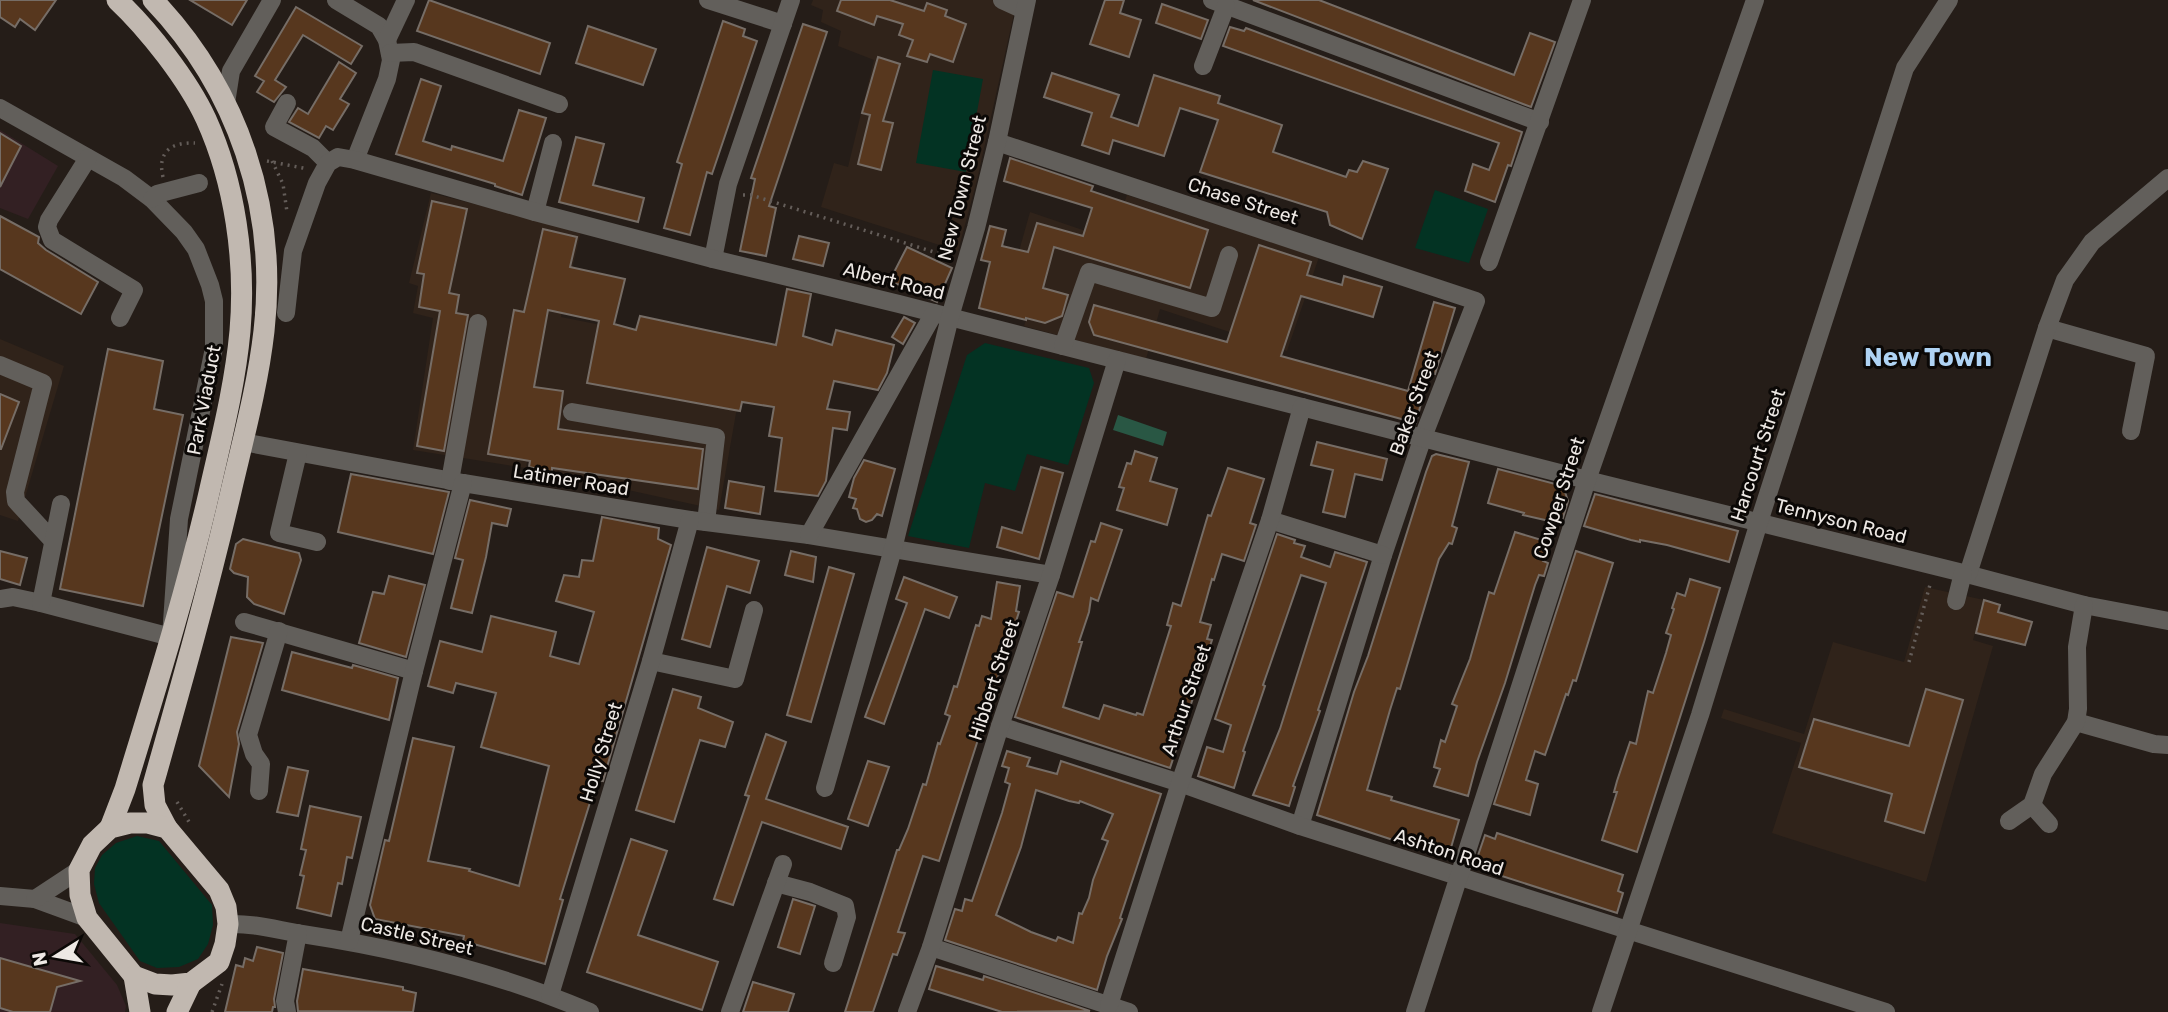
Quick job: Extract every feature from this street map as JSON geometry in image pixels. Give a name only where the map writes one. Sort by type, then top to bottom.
[{"type":"highway","name":"Park Viaduct","points":[[110,828],[125,789],[197,547],[232,390],[240,330],[241,277],[232,203],[225,172],[205,118],[188,87],[146,32],[117,0]]},
{"type":"highway","points":[[153,0],[171,19],[196,54],[226,103],[253,173],[265,244],[264,331],[243,442],[203,611],[153,785],[155,805],[167,828],[219,890],[226,907],[228,924],[219,962],[191,983],[177,1012]]},
{"type":"highway","points":[[140,1012],[134,976],[87,918],[80,895],[79,870],[92,845],[110,828],[130,823],[148,823],[167,828]]},
{"type":"highway","points":[[134,976],[155,984],[191,983]]},
{"type":"street","points":[[226,103],[231,71],[272,0]]},
{"type":"street","points":[[286,313],[293,251],[317,183],[328,163],[338,158],[355,160],[387,79],[391,60],[379,26],[337,0]]},
{"type":"street","points":[[388,46],[406,0]]},
{"type":"street","points":[[708,0],[783,24]]},
{"type":"street","points":[[713,259],[729,184],[791,0]]},
{"type":"street","points":[[1002,0],[1026,5]]},
{"type":"street","points":[[1489,261],[1582,0]]},
{"type":"street","name":"Cowper Street","points":[[1415,1012],[1587,480],[1755,0]]},
{"type":"street","name":"Harcourt Street","points":[[1601,1012],[1700,715],[1905,68],[1949,0]]},
{"type":"street","points":[[1203,65],[1219,3],[1540,122]]},
{"type":"street","name":"New Town Street","points":[[825,788],[893,549],[942,315],[966,262],[997,142],[1026,5]]},
{"type":"street","points":[[388,46],[414,52],[559,104]]},
{"type":"street","points":[[287,103],[274,127],[313,148],[328,163]]},
{"type":"street","points":[[0,108],[124,178],[152,199],[184,232],[196,250],[214,301],[214,348],[179,519],[171,637],[41,603],[13,597],[0,599]]},
{"type":"street","name":"Chase Street","points":[[997,142],[1476,300]]},
{"type":"street","points":[[534,212],[553,143]]},
{"type":"street","points":[[88,158],[49,220],[47,228],[52,240],[134,290],[120,318]]},
{"type":"street","name":"Albert Road","points":[[355,160],[534,212],[713,259],[1423,437]]},
{"type":"street","points":[[1956,601],[2065,280],[2092,242],[2168,178]]},
{"type":"street","points":[[152,199],[157,194],[199,183]]},
{"type":"street","points":[[1063,346],[1089,272],[1212,308],[1229,254]]},
{"type":"street","name":"Baker Street","points":[[1300,826],[1383,555],[1423,437],[1476,300]]},
{"type":"street","points":[[809,535],[942,315]]},
{"type":"street","points":[[349,941],[457,482],[478,323]]},
{"type":"street","points":[[2047,328],[2146,356],[2131,431]]},
{"type":"street","name":"Hibbert Street","points":[[908,1012],[1051,575],[1118,360]]},
{"type":"street","points":[[0,365],[43,383],[15,492],[8,503],[54,541]]},
{"type":"street","name":"Arthur Street","points":[[1109,1005],[1180,783],[1270,520],[1302,407]]},
{"type":"street","name":"Holly Street","points":[[550,995],[651,661],[698,521],[716,437],[572,412]]},
{"type":"street","name":"Tennyson Road","points":[[1423,437],[2084,605],[2168,621]]},
{"type":"street","name":"Latimer Road","points":[[243,442],[457,482],[1051,575]]},
{"type":"street","points":[[298,453],[279,533],[317,542]]},
{"type":"street","points":[[41,603],[61,504]]},
{"type":"street","points":[[1270,520],[1383,555]]},
{"type":"street","points":[[2009,821],[2032,805],[2043,774],[2076,722],[2077,647],[2084,605]]},
{"type":"street","points":[[651,661],[735,679],[754,610]]},
{"type":"street","points":[[244,622],[414,671]]},
{"type":"street","points":[[259,791],[261,764],[254,754],[248,735],[279,631]]},
{"type":"street","points":[[2076,722],[2154,744],[2168,745]]},
{"type":"street","name":"Ashton Road","points":[[1000,726],[1180,783],[1300,826],[1886,1012]]},
{"type":"street","points":[[2032,805],[2049,824]]},
{"type":"street","points":[[730,1012],[783,864]]},
{"type":"street","points":[[35,899],[79,870]]},
{"type":"street","points":[[776,883],[810,892],[845,906],[847,917],[833,963]]},
{"type":"street","points":[[0,897],[35,899],[87,918]]},
{"type":"street","name":"Castle Street","points":[[228,924],[250,923],[349,941],[471,970],[550,995],[590,1012]]},
{"type":"street","points":[[287,1012],[285,1001],[298,933]]},
{"type":"street","points":[[931,947],[1129,1012]]},
{"type":"path","points":[[272,161],[283,184]]},
{"type":"path","points":[[727,194],[751,195],[966,262]]},
{"type":"path","points":[[1909,662],[1936,566]]},
{"type":"path","points":[[173,796],[194,831]]},
{"type":"path","points":[[212,1012],[224,977]]},
{"type":"shaded area","points":[[813,0],[1017,0],[977,180],[958,251],[821,207],[834,163],[848,167],[874,60],[838,46],[841,31],[821,22],[823,10],[811,5]]},
{"type":"shaded area","points":[[0,130],[58,166],[28,219],[0,208]]},
{"type":"shaded area","points":[[431,193],[581,231],[561,317],[745,362],[719,510],[528,468],[540,380],[526,468],[413,450],[433,318],[413,313],[418,286],[409,283]]},
{"type":"shaded area","points":[[1127,195],[1319,257],[1287,351],[1160,309],[1146,359],[1024,326],[1038,283],[1012,276],[1030,212],[1112,240]]},
{"type":"shaded area","points":[[0,339],[64,366],[18,521],[0,515]]},
{"type":"shaded area","points":[[1925,587],[1984,600],[1973,640],[1993,646],[1926,882],[1772,833],[1801,743],[1721,718],[1724,709],[1804,734],[1833,642],[1904,662]]},
{"type":"shaded area","points":[[0,923],[75,934],[117,985],[126,1006],[125,1012],[0,1012]]},
{"type":"green space","points":[[933,70],[983,79],[966,172],[916,163]]},
{"type":"green space","points":[[1435,190],[1488,209],[1469,263],[1415,248]]},
{"type":"green space","points":[[985,343],[1089,368],[1094,383],[1068,465],[1027,454],[1015,491],[985,483],[969,548],[908,536],[967,355]]},
{"type":"green space","points":[[1118,415],[1167,432],[1163,446],[1113,430]]},
{"type":"green space","points":[[137,836],[159,841],[212,905],[213,925],[208,944],[198,959],[179,967],[157,968],[140,961],[99,903],[94,884],[95,868],[102,855],[116,843]]},
{"type":"building","points":[[0,0],[56,0],[35,30],[20,19],[15,27],[0,17]]},
{"type":"building","points":[[190,0],[247,0],[232,25]]},
{"type":"building","points":[[429,0],[550,43],[540,74],[417,31]]},
{"type":"building","points":[[841,0],[890,0],[924,11],[927,3],[947,10],[945,16],[966,24],[953,62],[930,54],[927,62],[907,56],[913,40],[899,35],[903,24],[877,16],[874,25],[837,11]]},
{"type":"building","points":[[1105,0],[1124,0],[1120,13],[1141,20],[1129,57],[1090,44]]},
{"type":"building","points":[[1253,0],[1319,0],[1514,75],[1530,33],[1555,42],[1531,107]]},
{"type":"building","points":[[1162,4],[1208,20],[1201,39],[1156,23]]},
{"type":"building","points":[[296,7],[362,46],[351,64],[303,35],[275,80],[286,87],[274,102],[257,92],[264,81],[255,76]]},
{"type":"building","points":[[723,21],[745,29],[743,36],[757,41],[712,174],[707,172],[690,235],[664,228],[682,164],[677,162]]},
{"type":"building","points":[[803,24],[827,32],[769,206],[776,208],[766,256],[740,251],[755,179],[751,178]]},
{"type":"building","points":[[588,26],[656,49],[643,85],[576,63]]},
{"type":"building","points":[[1230,27],[1244,31],[1246,28],[1522,132],[1495,202],[1465,191],[1473,164],[1489,170],[1499,143],[1223,46]]},
{"type":"building","points":[[878,57],[900,64],[883,121],[893,123],[881,170],[858,164],[870,115],[862,113]]},
{"type":"building","points":[[339,62],[356,73],[340,99],[349,104],[333,130],[326,126],[319,138],[289,122],[298,108],[308,114]]},
{"type":"building","points":[[1052,73],[1119,95],[1111,117],[1138,126],[1154,75],[1220,96],[1218,103],[1282,125],[1273,152],[1346,177],[1349,170],[1357,172],[1363,161],[1388,169],[1362,239],[1330,225],[1327,212],[1200,172],[1218,120],[1180,108],[1164,156],[1113,140],[1109,154],[1082,145],[1092,113],[1044,97]]},
{"type":"building","points":[[421,79],[441,86],[423,141],[451,150],[452,146],[503,161],[519,110],[546,118],[522,195],[495,184],[396,154]]},
{"type":"building","points":[[0,133],[21,146],[0,187]]},
{"type":"building","points":[[576,137],[604,144],[593,185],[644,198],[638,222],[559,202]]},
{"type":"building","points":[[1010,158],[1093,186],[1091,191],[1208,230],[1190,288],[1054,247],[1043,288],[1068,295],[1062,316],[1045,323],[979,308],[990,262],[981,260],[990,226],[1006,230],[1002,246],[1028,252],[1037,223],[1083,236],[1092,208],[1004,181]]},
{"type":"building","points":[[432,201],[467,209],[449,293],[459,295],[456,313],[468,315],[444,451],[417,446],[440,311],[419,307],[424,274],[417,273]]},
{"type":"building","points":[[0,216],[39,237],[38,243],[46,250],[98,282],[81,314],[0,269]]},
{"type":"building","points":[[543,229],[577,237],[570,267],[625,279],[614,324],[636,330],[640,316],[776,345],[787,289],[811,294],[803,336],[832,345],[836,330],[894,345],[887,373],[878,390],[834,381],[827,409],[850,412],[847,430],[833,428],[826,481],[818,496],[775,491],[782,438],[769,436],[774,407],[742,402],[740,411],[587,383],[599,321],[548,310],[534,387],[563,391],[558,429],[703,449],[698,489],[552,468],[552,472],[529,467],[530,461],[488,454],[514,310],[524,312]]},
{"type":"building","points":[[799,236],[829,243],[823,266],[793,259]]},
{"type":"building","points":[[1259,245],[1311,262],[1307,275],[1342,285],[1344,276],[1382,287],[1373,317],[1301,296],[1281,356],[1408,391],[1434,302],[1455,308],[1435,374],[1429,372],[1416,423],[1094,335],[1089,322],[1094,305],[1227,342]]},
{"type":"building","points":[[907,247],[952,268],[937,302],[912,291],[912,288],[889,282]]},
{"type":"building","points":[[904,317],[915,323],[903,344],[892,337]]},
{"type":"building","points":[[108,349],[163,361],[154,409],[183,415],[143,606],[60,589]]},
{"type":"building","points":[[0,394],[19,402],[1,449],[0,449]]},
{"type":"building","points":[[1317,442],[1387,459],[1382,480],[1355,474],[1345,517],[1323,512],[1333,470],[1311,465]]},
{"type":"building","points":[[1135,451],[1157,458],[1150,481],[1177,489],[1167,525],[1117,510],[1124,488],[1119,487],[1127,463],[1131,464]]},
{"type":"building","points":[[1436,454],[1469,462],[1452,526],[1457,528],[1452,544],[1449,543],[1439,559],[1367,790],[1459,820],[1448,858],[1317,815],[1426,472],[1432,456]]},
{"type":"building","points":[[864,460],[895,469],[882,516],[877,514],[866,522],[860,519],[857,509],[853,508],[856,499],[849,497],[854,478]]},
{"type":"building","points":[[1041,467],[1063,473],[1039,559],[997,547],[1002,527],[1022,533]]},
{"type":"building","points":[[1228,468],[1264,479],[1250,523],[1256,525],[1244,561],[1222,554],[1214,580],[1212,579],[1200,622],[1211,625],[1207,639],[1212,640],[1170,768],[1015,717],[1057,592],[1073,597],[1091,541],[1095,542],[1101,523],[1122,530],[1098,601],[1091,598],[1079,642],[1082,642],[1063,707],[1099,719],[1104,705],[1143,715],[1171,626],[1167,625],[1173,603],[1181,606],[1208,515],[1211,516]]},
{"type":"building","points":[[1498,469],[1563,486],[1568,501],[1562,521],[1556,519],[1554,522],[1523,515],[1524,513],[1488,503]]},
{"type":"building","points":[[351,474],[449,492],[433,554],[338,532]]},
{"type":"building","points":[[729,481],[764,487],[760,514],[725,508]]},
{"type":"building","points":[[1595,494],[1738,531],[1729,562],[1667,545],[1631,540],[1584,526]]},
{"type":"building","points":[[470,500],[511,509],[507,526],[492,523],[472,613],[451,608],[463,560],[455,558]]},
{"type":"building","points":[[602,517],[659,528],[658,539],[671,545],[603,781],[597,780],[560,899],[563,900],[545,964],[463,941],[464,936],[375,919],[370,905],[385,840],[389,841],[413,738],[454,747],[428,861],[470,869],[469,871],[519,886],[549,766],[481,747],[496,693],[456,683],[453,693],[428,686],[440,641],[482,652],[491,616],[556,632],[550,656],[579,664],[594,612],[556,601],[564,575],[579,577],[582,560],[593,561]]},
{"type":"building","points":[[1515,532],[1548,542],[1543,561],[1548,563],[1544,576],[1539,575],[1535,585],[1468,796],[1434,786],[1440,769],[1434,767],[1441,740],[1445,742],[1457,706],[1452,704],[1470,659],[1489,592],[1494,594]]},
{"type":"building","points":[[1277,534],[1305,546],[1301,557],[1330,567],[1335,552],[1367,562],[1318,710],[1320,711],[1293,786],[1295,787],[1289,806],[1253,795],[1280,729],[1326,583],[1301,575],[1263,685],[1265,686],[1243,751],[1245,752],[1234,788],[1198,776],[1207,747],[1223,752],[1231,725],[1215,719]]},
{"type":"building","points":[[243,539],[299,553],[301,560],[284,614],[254,604],[247,597],[248,577],[230,569],[236,544]]},
{"type":"building","points":[[707,547],[759,561],[750,593],[727,586],[710,647],[682,639]]},
{"type":"building","points":[[0,551],[27,558],[20,585],[0,579]]},
{"type":"building","points":[[791,551],[816,557],[813,582],[785,575]]},
{"type":"building","points":[[1576,551],[1613,563],[1576,681],[1573,680],[1568,695],[1566,694],[1545,755],[1535,751],[1526,780],[1538,784],[1530,815],[1494,804]]},
{"type":"building","points":[[829,567],[854,574],[811,722],[787,715]]},
{"type":"building","points":[[389,576],[425,585],[406,657],[359,643],[373,592],[384,594]]},
{"type":"building","points":[[904,577],[957,597],[949,618],[925,609],[884,724],[865,717],[907,603],[896,599]]},
{"type":"building","points":[[1690,579],[1720,588],[1637,852],[1602,840],[1630,742],[1636,744],[1648,691],[1653,693],[1666,653],[1671,635],[1666,633],[1677,593],[1685,596]]},
{"type":"building","points":[[997,582],[1020,586],[1016,611],[1019,612],[939,861],[923,856],[898,932],[905,933],[897,955],[893,954],[873,1012],[845,1012],[897,850],[908,829],[923,784],[926,785],[938,743],[940,744],[950,716],[945,714],[954,686],[957,687],[976,625],[979,626],[982,616],[991,619]]},
{"type":"building","points":[[1984,600],[2000,605],[1998,612],[2032,622],[2025,645],[1976,633]]},
{"type":"building","points":[[231,637],[263,643],[237,732],[239,744],[229,797],[199,766]]},
{"type":"building","points":[[292,652],[398,678],[389,720],[282,690]]},
{"type":"building","points":[[673,689],[701,697],[698,708],[733,722],[725,747],[700,740],[674,822],[636,810]]},
{"type":"building","points":[[1926,689],[1963,700],[1924,833],[1885,821],[1892,794],[1799,767],[1814,719],[1909,746]]},
{"type":"building","points":[[766,734],[786,742],[766,799],[848,827],[841,849],[762,822],[733,905],[714,899],[749,796],[745,795]]},
{"type":"building","points":[[1007,751],[1030,758],[1027,766],[1057,774],[1061,761],[1161,794],[1097,990],[945,940],[955,909],[962,911],[965,899],[972,901],[1002,813],[1010,784],[1005,782],[1009,768],[1002,766]],"holes":[[[1036,790],[1069,801],[1080,801],[1113,814],[1102,839],[1108,841],[1089,898],[1082,914],[1079,913],[1073,943],[1058,937],[1056,941],[1031,932],[996,915],[1021,847]]]},
{"type":"building","points":[[868,761],[889,767],[868,826],[848,819]]},
{"type":"building","points":[[288,767],[308,771],[298,816],[277,812]]},
{"type":"building","points":[[310,806],[361,817],[352,858],[347,857],[342,884],[338,883],[331,916],[297,908],[306,850],[301,849]]},
{"type":"building","points":[[1497,833],[1623,875],[1618,891],[1623,893],[1617,913],[1474,867],[1485,835],[1495,839]]},
{"type":"building","points":[[631,839],[667,851],[638,935],[718,962],[702,1010],[587,972]]},
{"type":"building","points":[[793,899],[815,906],[800,954],[778,947]]},
{"type":"building","points":[[257,947],[283,953],[274,999],[275,1007],[272,1012],[225,1012],[236,965],[243,967],[245,958],[253,961]]},
{"type":"building","points":[[0,958],[80,981],[57,987],[50,1012],[13,1012],[0,1008]]},
{"type":"building","points":[[936,966],[983,980],[984,976],[1090,1011],[1002,1012],[929,989]]},
{"type":"building","points":[[303,969],[403,987],[403,990],[416,993],[413,1012],[298,1011],[297,1001]]},
{"type":"building","points":[[753,982],[794,994],[788,1012],[743,1012]]},
{"type":"district","name":"New Town","points":[[1928,357]]}]
